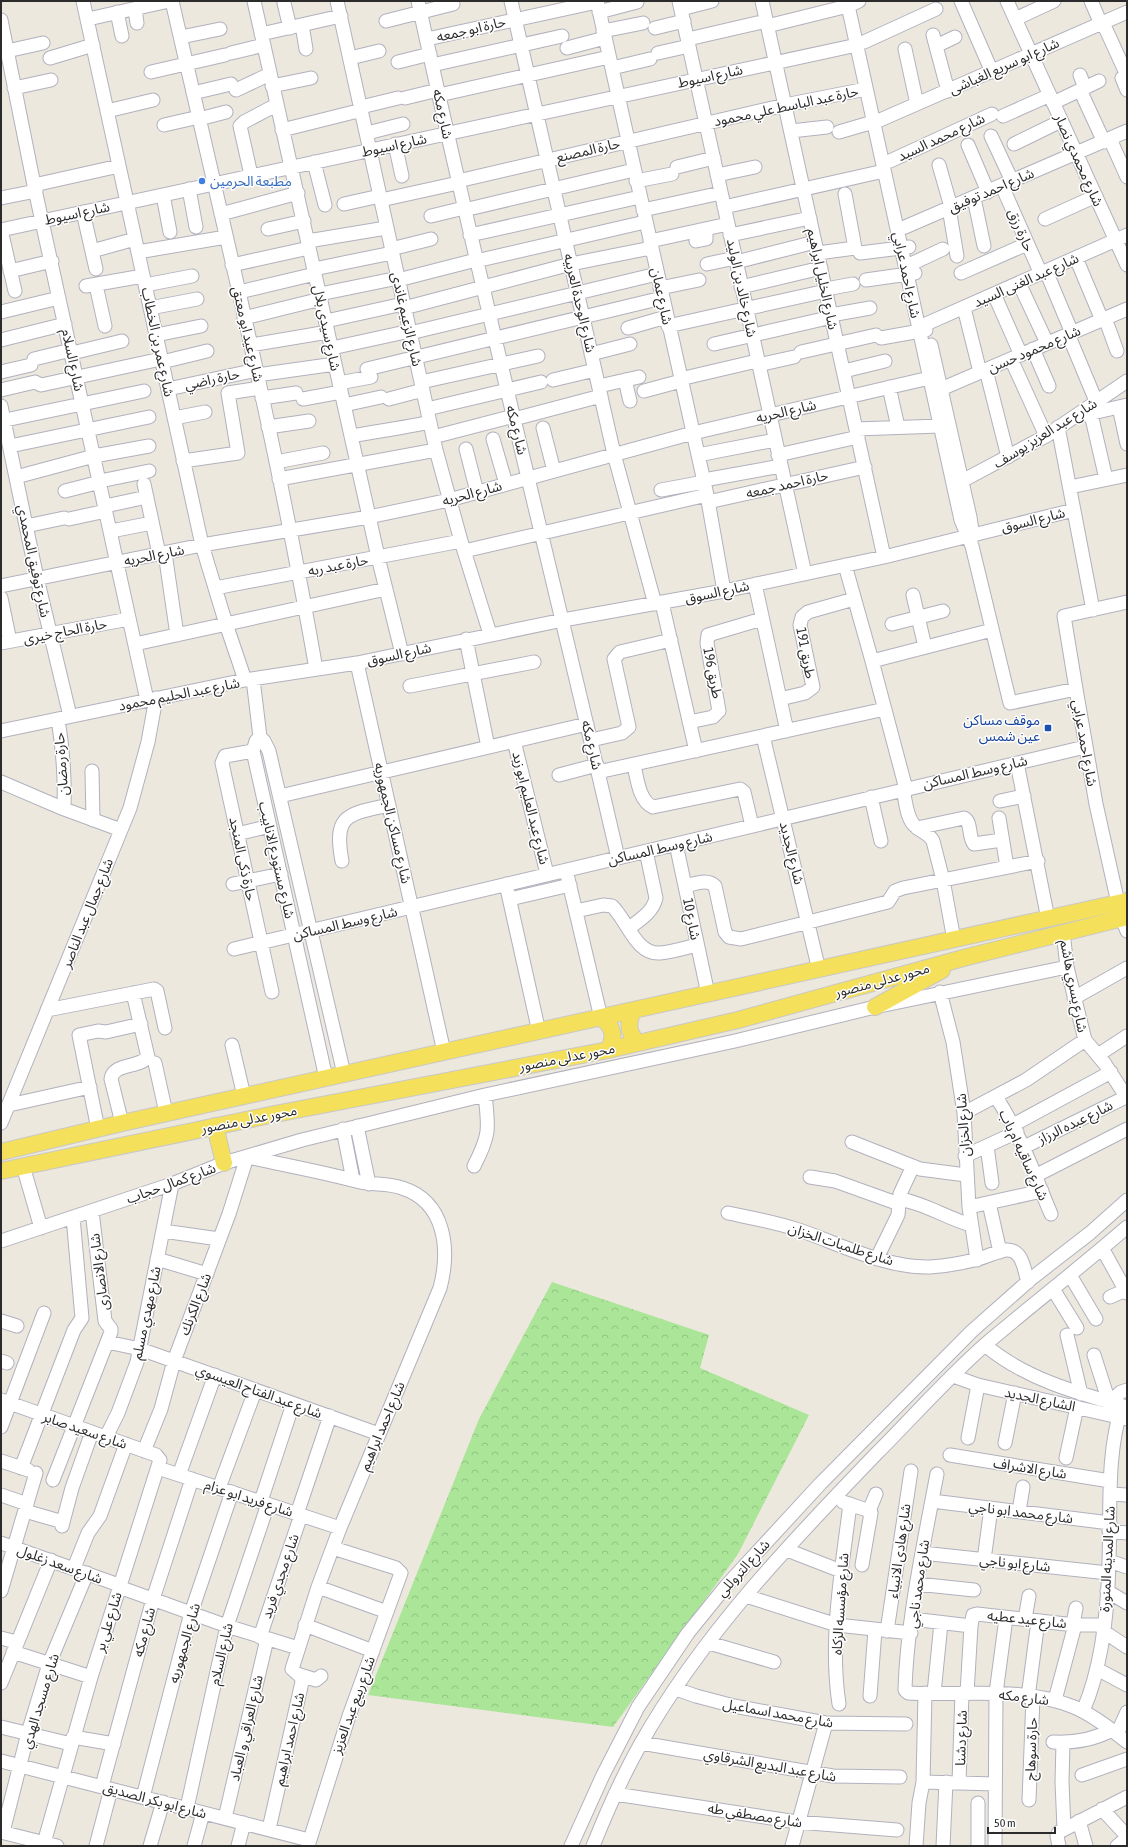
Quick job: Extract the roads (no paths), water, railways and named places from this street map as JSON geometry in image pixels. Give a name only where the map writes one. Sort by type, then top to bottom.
[{"type":"main road","name":"محور عدلى منصور","points":[[1,1152],[166,1113],[1048,919],[1124,914]]},
{"type":"main road","name":"محور عدلى منصور","points":[[1,1171],[215,1126],[608,1050],[637,1042],[738,1020],[1063,932],[1124,914]]},
{"type":"main road","points":[[875,1007],[967,957]]},
{"type":"main road","points":[[634,1010],[630,1019],[630,1029],[637,1042]]},
{"type":"main road","points":[[601,1018],[608,1024],[612,1032],[612,1042],[608,1050]]},
{"type":"main road","points":[[215,1126],[224,1164]]},
{"type":"street","name":"شارع عمر بن الخطاب","points":[[83,1],[202,546],[226,624],[249,680]]},
{"type":"street","points":[[88,19],[169,1]]},
{"type":"street","name":"شارع عيد ابو معتق","points":[[172,1],[259,382],[299,572],[316,669]]},
{"type":"street","name":"شارع سيدى بلال","points":[[254,1],[378,557],[402,654]]},
{"type":"street","name":"شارع الزعيم غاندى","points":[[337,1],[367,133],[386,228],[435,443],[462,546],[490,634]]},
{"type":"street","name":"شارع الوحدة العربيه","points":[[511,1],[614,454],[630,513],[671,640],[696,751]]},
{"type":"street","points":[[655,28],[681,10],[712,1]]},
{"type":"street","name":"شارع الخليل ابراهيم","points":[[762,1],[884,557]]},
{"type":"street","points":[[961,1],[992,72]]},
{"type":"street","name":"شارع محمدي نصار","points":[[1007,1],[1096,196],[1121,238],[1127,265]]},
{"type":"street","points":[[1015,19],[1054,1]]},
{"type":"street","points":[[1091,1],[1102,23],[1123,74],[1127,90]]},
{"type":"street","name":"حارة ابو جمعه","points":[[427,39],[515,19],[598,5],[638,2]]},
{"type":"street","points":[[282,130],[402,98],[438,93],[528,74],[654,56],[688,42],[853,2]]},
{"type":"street","name":"شارع احمد عرابي","points":[[853,2],[866,89],[877,121]]},
{"type":"street","points":[[284,3],[306,49]]},
{"type":"street","points":[[386,21],[420,6],[453,4]]},
{"type":"street","name":"شارع عمان","points":[[598,5],[667,322],[708,498],[724,592]]},
{"type":"street","name":"شارع مكه","points":[[420,6],[482,288],[543,533],[618,858]]},
{"type":"street","points":[[134,9],[137,23]]},
{"type":"street","name":"شارع اسيوط","points":[[1,230],[860,44],[936,9]]},
{"type":"street","name":"شارع خالد بن الوليد","points":[[681,10],[769,415],[806,574]]},
{"type":"street","points":[[118,12],[122,36]]},
{"type":"street","name":"شارع ابو سريع الغباشى","points":[[791,131],[833,130],[877,121],[1127,12]]},
{"type":"street","points":[[151,72],[228,54],[296,26],[341,16]]},
{"type":"street","name":"شارع السلام","points":[[1,20],[42,221],[118,562],[129,618],[151,699]]},
{"type":"street","points":[[398,62],[431,59],[521,45],[565,42],[604,34],[643,23]]},
{"type":"street","points":[[181,38],[220,29]]},
{"type":"street","points":[[948,91],[934,40],[955,37]]},
{"type":"street","points":[[7,51],[43,43]]},
{"type":"street","name":"شارع احمد عرابي","points":[[860,44],[924,328],[940,426],[961,520],[970,540]]},
{"type":"street","points":[[50,58],[93,45]]},
{"type":"street","points":[[905,49],[917,104]]},
{"type":"street","points":[[350,58],[378,51]]},
{"type":"street","points":[[1080,75],[1083,89],[1107,140],[1127,177]]},
{"type":"street","points":[[193,93],[271,80],[311,78]]},
{"type":"street","points":[[14,88],[51,80]]},
{"type":"street","name":"شارع محمد السيد","points":[[724,207],[804,189],[887,166],[997,115],[1083,89],[1100,81]]},
{"type":"street","name":"حارة عبد الباسط علي محمود","points":[[628,141],[785,105],[866,89]]},
{"type":"street","points":[[107,111],[153,100]]},
{"type":"street","points":[[252,175],[240,129],[242,123],[276,105]]},
{"type":"street","points":[[164,125],[226,112]]},
{"type":"street","points":[[1014,144],[1062,121]]},
{"type":"street","points":[[367,133],[403,124]]},
{"type":"street","name":"شارع احمد توفيق","points":[[905,227],[1127,131]]},
{"type":"street","name":"حارة رزق","points":[[991,136],[1028,244],[1044,272],[1070,333],[1096,401]]},
{"type":"street","name":"حارة المصنع","points":[[344,204],[458,182],[547,159],[628,141]]},
{"type":"street","points":[[395,144],[402,176]]},
{"type":"street","points":[[968,145],[988,192]]},
{"type":"street","points":[[431,216],[554,189],[674,170],[714,158]]},
{"type":"street","points":[[314,162],[325,205]]},
{"type":"street","points":[[939,164],[950,208],[957,256]]},
{"type":"street","points":[[1,198],[119,166]]},
{"type":"street","name":"شارع احمد عرابي","points":[[887,166],[905,227],[905,247]]},
{"type":"street","points":[[717,175],[755,167]]},
{"type":"street","points":[[189,189],[196,227]]},
{"type":"street","points":[[221,214],[298,193]]},
{"type":"street","points":[[244,318],[320,296],[565,239],[721,193]]},
{"type":"street","points":[[163,194],[170,232]]},
{"type":"street","points":[[707,264],[816,248],[855,248],[845,194]]},
{"type":"street","points":[[1045,219],[1096,196]]},
{"type":"street","points":[[470,235],[640,197]]},
{"type":"street","points":[[974,198],[984,246]]},
{"type":"street","points":[[83,212],[96,269]]},
{"type":"street","points":[[251,345],[327,327],[404,306],[482,288],[706,229],[729,230],[810,218]]},
{"type":"street","points":[[268,229],[304,221]]},
{"type":"street","points":[[232,265],[309,244],[386,228]]},
{"type":"street","points":[[696,242],[706,239],[706,229]]},
{"type":"street","points":[[1,230],[15,291]]},
{"type":"street","points":[[92,251],[226,237]]},
{"type":"street","name":"شارع عبد الغنى السيد","points":[[644,391],[681,380],[798,355],[838,344],[924,328],[994,294],[1121,238]]},
{"type":"street","points":[[238,292],[392,251],[431,239]]},
{"type":"street","points":[[961,273],[1028,244]]},
{"type":"street","points":[[860,253],[905,247]]},
{"type":"street","points":[[628,328],[746,309],[911,270],[943,249]]},
{"type":"street","points":[[1076,258],[1117,351]]},
{"type":"street","points":[[10,270],[52,261]]},
{"type":"street","points":[[742,287],[821,268]]},
{"type":"street","points":[[332,348],[410,332],[657,274]]},
{"type":"street","points":[[105,326],[91,286],[192,276]]},
{"type":"street","points":[[259,382],[299,396],[340,387],[369,373],[415,357],[583,318],[699,280]]},
{"type":"street","points":[[1019,283],[1047,343]]},
{"type":"street","points":[[994,294],[1046,436]]},
{"type":"street","points":[[1,312],[59,298]]},
{"type":"street","points":[[150,308],[197,299]]},
{"type":"street","points":[[714,344],[870,308]]},
{"type":"street","points":[[964,308],[1008,457]]},
{"type":"street","name":"شارع محمود حسن","points":[[941,389],[1127,309]]},
{"type":"street","points":[[1,340],[65,324]]},
{"type":"street","points":[[156,335],[201,326]]},
{"type":"street","points":[[1,372],[71,352],[122,341]]},
{"type":"street","points":[[591,354],[630,344]]},
{"type":"street","points":[[1033,349],[1049,386]]},
{"type":"street","points":[[1,390],[35,382],[41,385],[77,376],[207,352]]},
{"type":"street","points":[[344,405],[385,398],[500,364],[538,356]]},
{"type":"street","points":[[844,371],[885,360]]},
{"type":"street","points":[[183,461],[238,453],[228,393],[259,382],[335,364]]},
{"type":"street","points":[[427,409],[595,370]]},
{"type":"street","points":[[279,479],[358,465],[435,443],[600,391],[625,380],[639,377]]},
{"type":"street","name":"شارع احمد عرابي","points":[[933,377],[941,389],[962,481],[970,540],[1010,703],[1076,689],[1086,747],[1124,914]]},
{"type":"street","name":"شارع الحريه","points":[[1,586],[290,529],[369,517],[449,500],[693,433],[933,377]]},
{"type":"street","points":[[625,380],[630,401]]},
{"type":"street","name":"شارع عبد العزيز يوسف","points":[[962,481],[1046,436],[1127,381]]},
{"type":"street","name":"حارة راضي","points":[[168,389],[259,382]]},
{"type":"street","points":[[890,387],[898,428]]},
{"type":"street","points":[[3,421],[144,391]]},
{"type":"street","name":"شارع توفيق المحمدي","points":[[1,406],[6,440],[16,477],[37,578],[51,634],[64,717]]},
{"type":"street","points":[[1072,418],[1123,406],[1127,444]]},
{"type":"street","points":[[174,418],[205,412]]},
{"type":"street","points":[[1091,414],[1106,480]]},
{"type":"street","points":[[6,440],[88,429],[149,417]]},
{"type":"street","points":[[268,427],[309,421]]},
{"type":"street","points":[[351,436],[388,429],[394,430],[430,422]]},
{"type":"street","points":[[661,490],[704,481],[779,460],[857,433],[898,428],[940,426]]},
{"type":"street","points":[[1058,427],[1094,610]]},
{"type":"street","points":[[543,428],[554,471]]},
{"type":"street","points":[[493,439],[506,484]]},
{"type":"street","points":[[698,455],[775,440]]},
{"type":"street","points":[[16,477],[94,456],[149,446]]},
{"type":"street","points":[[466,449],[477,492]]},
{"type":"street","points":[[276,462],[323,453]]},
{"type":"street","name":"حارة احمد جمعه","points":[[543,533],[630,513],[785,485],[865,467]]},
{"type":"street","points":[[64,491],[149,471]]},
{"type":"street","points":[[1070,487],[1127,475]]},
{"type":"street","points":[[26,526],[106,509],[145,490],[152,523],[162,554],[177,635]]},
{"type":"street","name":"شارع السوق","points":[[357,663],[490,634],[724,592],[755,584],[970,540],[1074,510]]},
{"type":"street","points":[[111,531],[152,523]]},
{"type":"street","name":"حارة عبد ربه","points":[[214,588],[378,557],[462,546],[543,533]]},
{"type":"street","points":[[845,565],[885,709],[905,789],[909,817],[917,828],[932,838],[943,880],[954,940]]},
{"type":"street","points":[[755,584],[787,731]]},
{"type":"street","points":[[135,644],[386,590]]},
{"type":"street","points":[[913,595],[926,647]]},
{"type":"street","points":[[1,598],[5,642]]},
{"type":"street","name":"طريق 191","points":[[780,699],[805,693],[813,687],[800,625],[802,617],[808,612],[854,599]]},
{"type":"street","points":[[1076,689],[1064,616],[1127,602]]},
{"type":"street","points":[[892,624],[943,611]]},
{"type":"street","name":"حارة الحاج خيرى","points":[[5,642],[129,618]]},
{"type":"street","name":"طريق 196","points":[[689,722],[713,717],[719,711],[707,643],[708,635],[762,619]]},
{"type":"street","points":[[872,661],[992,630]]},
{"type":"street","points":[[466,639],[488,747]]},
{"type":"street","points":[[591,740],[622,732],[629,727],[614,659],[615,656],[620,652],[671,640]]},
{"type":"street","points":[[410,686],[534,662]]},
{"type":"street","name":"شارع عبد الحليم محمود","points":[[1,731],[249,680],[357,663]]},
{"type":"street","name":"شارع مساكن الجمهوريه","points":[[357,663],[444,1052]]},
{"type":"street","name":"شارع مستودع الانابيب","points":[[249,680],[260,737],[267,745],[280,796],[344,1074]]},
{"type":"street","name":"شارع جمال عبد الناصر","points":[[1,1122],[121,830],[137,786],[148,742],[151,699]]},
{"type":"street","points":[[559,776],[598,769],[634,765],[885,709]]},
{"type":"street","name":"حارة رمضان","points":[[64,717],[64,809]]},
{"type":"street","points":[[280,796],[587,724]]},
{"type":"street","name":"شارع الجديد","points":[[763,736],[809,922],[819,970]]},
{"type":"street","points":[[253,751],[256,741],[260,737]]},
{"type":"street","name":"شارع عبد العليم ابو زيد","points":[[514,741],[548,874]]},
{"type":"street","name":"شارع وسط المساكن","points":[[234,949],[1017,762],[1086,747]]},
{"type":"street","name":"شارع مستودع الانابيب","points":[[253,751],[326,1078]]},
{"type":"street","name":"حارة ذكى المنجد","points":[[253,751],[225,756],[222,759],[272,992]]},
{"type":"street","points":[[1017,762],[1038,861],[1048,919]]},
{"type":"street","points":[[634,765],[642,796],[648,805],[653,807],[740,789],[744,792],[752,826]]},
{"type":"street","points":[[92,771],[93,820]]},
{"type":"street","points":[[1,782],[64,809],[121,830]]},
{"type":"street","points":[[1000,801],[1024,796]]},
{"type":"street","points":[[872,797],[881,841]]},
{"type":"street","points":[[342,861],[338,836],[343,823],[354,814],[389,805]]},
{"type":"street","points":[[917,828],[964,818],[968,821],[974,844],[1002,840]]},
{"type":"street","points":[[999,818],[1007,867]]},
{"type":"street","points":[[237,834],[270,826]]},
{"type":"street","name":"شارع 10","points":[[676,844],[708,994]]},
{"type":"street","points":[[629,928],[652,909],[656,898],[646,851]]},
{"type":"street","points":[[685,886],[705,881],[715,886],[725,932],[729,937],[735,939],[888,902],[898,889],[1038,861]]},
{"type":"street","points":[[566,870],[601,1018]]},
{"type":"street","points":[[233,884],[281,874]]},
{"type":"street","points":[[506,884],[539,1032]]},
{"type":"street","points":[[510,899],[570,885]]},
{"type":"street","points":[[576,911],[608,905],[615,909],[642,947],[653,953],[660,953],[697,945]]},
{"type":"street","name":"شارع يسري هاشم","points":[[1063,932],[1067,966],[1085,1040],[1098,1055],[1127,1098]]},
{"type":"street","name":"شارع كمال حجاب","points":[[1,1241],[172,1184],[224,1164],[343,1129],[485,1095],[727,1043],[940,992],[1067,966]]},
{"type":"street","points":[[1074,998],[1127,968]]},
{"type":"street","points":[[47,1010],[153,989],[156,990],[165,1028]]},
{"type":"street","name":"شارع الخزان","points":[[940,992],[953,1042],[964,1114],[968,1207],[976,1260]]},
{"type":"street","points":[[122,1123],[111,1079],[112,1075],[115,1071],[141,1062],[148,1057],[133,993]]},
{"type":"street","points":[[98,1129],[80,1035],[98,1031],[106,1032],[141,1024]]},
{"type":"street","points":[[1098,1055],[1127,1036]]},
{"type":"street","points":[[964,1114],[1026,1080],[1085,1040]]},
{"type":"street","points":[[232,1045],[244,1096]]},
{"type":"street","points":[[155,1063],[166,1113]]},
{"type":"street","points":[[965,1156],[987,1146],[1110,1072]]},
{"type":"street","points":[[9,1105],[90,1087]]},
{"type":"street","points":[[474,1166],[485,1144],[488,1133],[485,1095]]},
{"type":"street","name":"شارع ساقيه ام باب","points":[[996,1097],[1024,1147],[1051,1214]]},
{"type":"street","name":"شارع عبده الرزاز","points":[[1024,1147],[1127,1098]]},
{"type":"street","points":[[357,1126],[369,1184]]},
{"type":"street","points":[[343,1129],[353,1180]]},
{"type":"street","points":[[1035,1176],[1127,1129]]},
{"type":"street","points":[[852,1142],[913,1166],[966,1175]]},
{"type":"street","points":[[987,1146],[992,1184]]},
{"type":"street","name":"شارع احمد ابراهيم","points":[[247,1157],[369,1184],[402,1188],[418,1196],[432,1207],[444,1236],[446,1252],[444,1275],[436,1300],[340,1528],[305,1625],[292,1669],[300,1675],[302,1682],[269,1829]]},
{"type":"street","name":"شارع الكرنك","points":[[144,1451],[161,1409],[174,1361],[207,1274],[247,1157]]},
{"type":"street","points":[[23,1166],[41,1228]]},
{"type":"street","points":[[877,1258],[898,1215],[899,1202],[913,1166]]},
{"type":"street","points":[[810,1177],[835,1182],[899,1202],[924,1205],[958,1221],[971,1225]]},
{"type":"street","name":"شارع مهدي مسلم","points":[[106,1437],[129,1387],[140,1349],[172,1184]]},
{"type":"street","points":[[968,1207],[1042,1191]]},
{"type":"street","points":[[1028,1282],[1127,1200]]},
{"type":"street","points":[[989,1203],[1000,1252]]},
{"type":"street","name":"شارع الانصارى","points":[[92,1211],[105,1321],[111,1329],[109,1337]]},
{"type":"street","name":"شارع طلمبات الخزان","points":[[728,1213],[772,1222],[877,1258],[904,1264],[929,1267],[976,1260],[1006,1250],[1017,1253],[1021,1258],[1028,1282]]},
{"type":"street","points":[[21,1468],[74,1330],[80,1322],[82,1315],[73,1217]]},
{"type":"street","points":[[985,1345],[1087,1262],[1127,1227]]},
{"type":"street","points":[[163,1231],[219,1239]]},
{"type":"street","points":[[1073,1246],[1087,1262]]},
{"type":"street","points":[[1102,1248],[1126,1292],[1110,1297]]},
{"type":"street","points":[[157,1259],[207,1274]]},
{"type":"street","points":[[1070,1275],[1096,1319]]},
{"type":"street","name":"شارع التروللي","points":[[571,1846],[638,1707],[670,1657],[706,1609],[821,1483],[972,1331],[1028,1282]]},
{"type":"street","points":[[1053,1289],[1072,1331],[1082,1394]]},
{"type":"street","points":[[1,1427],[5,1402],[44,1313]]},
{"type":"street","points":[[1,1321],[17,1326]]},
{"type":"street","points":[[53,1480],[109,1337]]},
{"type":"street","name":"شارع عبد الفتاح العيسوي","points":[[109,1337],[255,1391],[379,1434]]},
{"type":"street","name":"شارع التروللي","points":[[593,1846],[615,1794],[641,1743],[676,1689],[709,1643],[746,1596],[834,1498],[952,1376],[985,1345]]},
{"type":"street","name":"الشارع الجديد","points":[[985,1345],[1020,1370],[1082,1394],[1109,1402],[1123,1412]]},
{"type":"street","points":[[1094,1355],[1109,1402],[1121,1392],[1127,1390]]},
{"type":"street","points":[[179,1474],[215,1375]]},
{"type":"street","name":"الشارع الجديد","points":[[952,1376],[978,1385],[1077,1407],[1123,1412]]},
{"type":"street","points":[[968,1438],[978,1385]]},
{"type":"street","name":"شارع الجمهوريه","points":[[143,1797],[191,1613],[255,1391]]},
{"type":"street","points":[[1005,1443],[1015,1393]]},
{"type":"street","name":"شارع سعيد صابر","points":[[5,1402],[158,1456],[160,1460],[158,1468]]},
{"type":"street","name":"شارع السلام","points":[[186,1808],[227,1626],[293,1404]]},
{"type":"street","points":[[1066,1458],[1077,1407]]},
{"type":"street","name":"شارع المدينه المنورة","points":[[1083,1711],[1094,1685],[1103,1628],[1109,1567],[1110,1487],[1123,1412]]},
{"type":"street","name":"شارع مجدي فريد","points":[[264,1638],[299,1514],[330,1416]]},
{"type":"street","points":[[1,1495],[62,1524],[72,1488],[92,1432]]},
{"type":"street","points":[[74,1568],[88,1533],[100,1516],[126,1444]]},
{"type":"street","name":"شارع الاشراف","points":[[950,1455],[1110,1487],[1127,1495]]},
{"type":"street","points":[[1,1461],[36,1473],[72,1488]]},
{"type":"street","name":"شارع فريد ابو عزام","points":[[158,1468],[340,1528]]},
{"type":"street","name":"شارع علي بر","points":[[44,1843],[91,1677],[158,1468]]},
{"type":"street","name":"شارع هادى الانبياء","points":[[870,1696],[911,1471]]},
{"type":"street","points":[[1,1591],[36,1473]]},
{"type":"street","name":"شارع محمد ناجي","points":[[909,1693],[906,1692],[905,1689],[912,1619],[922,1553],[937,1474]]},
{"type":"street","name":"شارع مكه","points":[[96,1846],[114,1744],[153,1599],[192,1479]]},
{"type":"street","points":[[1019,1511],[1023,1487]]},
{"type":"street","points":[[862,1565],[871,1516],[869,1511],[876,1494]]},
{"type":"street","points":[[834,1498],[869,1511]]},
{"type":"street","name":"شارع محمد ابو ناجي","points":[[932,1500],[1019,1511],[1110,1527],[1127,1533]]},
{"type":"street","name":"شارع مؤسسه الزكاه","points":[[839,1704],[836,1676],[837,1625],[850,1504]]},
{"type":"street","points":[[984,1560],[991,1508]]},
{"type":"street","name":"شارع سعد زغلول","points":[[1,1543],[74,1568],[227,1626],[298,1648]]},
{"type":"street","name":"شارع ربيع عبد العزيز","points":[[309,1843],[335,1755],[401,1576],[400,1571],[396,1568],[332,1548]]},
{"type":"street","points":[[787,1550],[842,1571]]},
{"type":"street","name":"شارع ابو ناجي","points":[[922,1553],[984,1560],[1127,1567]]},
{"type":"street","points":[[1,1683],[14,1647],[51,1560]]},
{"type":"street","name":"شارع مسجد الهدي","points":[[2,1832],[28,1733],[49,1664],[87,1573]]},
{"type":"street","points":[[917,1584],[974,1590]]},
{"type":"street","points":[[318,1587],[387,1612]]},
{"type":"street","points":[[1107,1591],[1126,1601]]},
{"type":"street","points":[[746,1596],[837,1625],[881,1631],[911,1633]]},
{"type":"street","name":"حارة سوهاج","points":[[1029,1596],[1031,1620],[1029,1800]]},
{"type":"street","points":[[1055,1700],[1074,1624],[1076,1608]]},
{"type":"street","name":"شارع عيد عطيه","points":[[912,1619],[971,1626],[972,1617],[975,1614],[1103,1628]]},
{"type":"street","points":[[995,1846],[996,1693],[1006,1618]]},
{"type":"street","points":[[916,1846],[930,1693],[941,1623]]},
{"type":"street","points":[[305,1625],[373,1651]]},
{"type":"street","name":"شارع دشنا","points":[[959,1783],[964,1693],[971,1626]]},
{"type":"street","points":[[1103,1628],[1127,1648]]},
{"type":"street","points":[[1,1638],[14,1647],[49,1664],[91,1677]]},
{"type":"street","name":"شارع العراقي و العباد","points":[[225,1818],[264,1638]]},
{"type":"street","points":[[709,1643],[774,1662]]},
{"type":"street","points":[[1096,1669],[1127,1685]]},
{"type":"street","points":[[300,1675],[316,1680],[321,1676]]},
{"type":"street","name":"شارع محمد اسماعيل","points":[[676,1689],[734,1706],[826,1723],[906,1724]]},
{"type":"street","name":"شارع مكه","points":[[909,1693],[996,1693],[1055,1700],[1083,1711],[1115,1732],[1127,1742]]},
{"type":"street","points":[[1064,1829],[1062,1782],[1058,1742],[1090,1739],[1115,1732],[1127,1712]]},
{"type":"street","points":[[792,1846],[797,1822],[826,1723]]},
{"type":"street","points":[[1,1726],[28,1733],[72,1740],[114,1744]]},
{"type":"street","name":"شارع عبد البديع الشرقاوي","points":[[641,1743],[840,1777],[900,1777]]},
{"type":"street","points":[[1082,1775],[1127,1759]]},
{"type":"street","name":"شارع ابو بكر الصديق","points":[[1,1761],[269,1829],[309,1843]]},
{"type":"street","points":[[923,1782],[995,1784]]},
{"type":"street","points":[[944,1846],[946,1782]]},
{"type":"street","name":"شارع مصطفي طه","points":[[615,1794],[797,1822],[897,1830]]},
{"type":"street","points":[[1059,1846],[1057,1834],[1127,1797]]},
{"type":"street","points":[[150,1846],[163,1802]]},
{"type":"street","points":[[978,1803],[978,1846]]},
{"type":"street","points":[[588,1808],[607,1813]]},
{"type":"street","points":[[1102,1809],[1127,1837],[1117,1846]]},
{"type":"street","points":[[194,1846],[203,1813]]},
{"type":"street","points":[[1079,1822],[1086,1846]]},
{"type":"street","points":[[238,1846],[244,1823]]},
{"type":"street","points":[[2,1832],[57,1846]]},
{"type":"place","name":"مطبعة الحرمين","points":[[202,181]]},
{"type":"place","name":"موقف مساكن عين شمس","points":[[1048,728]]}]
